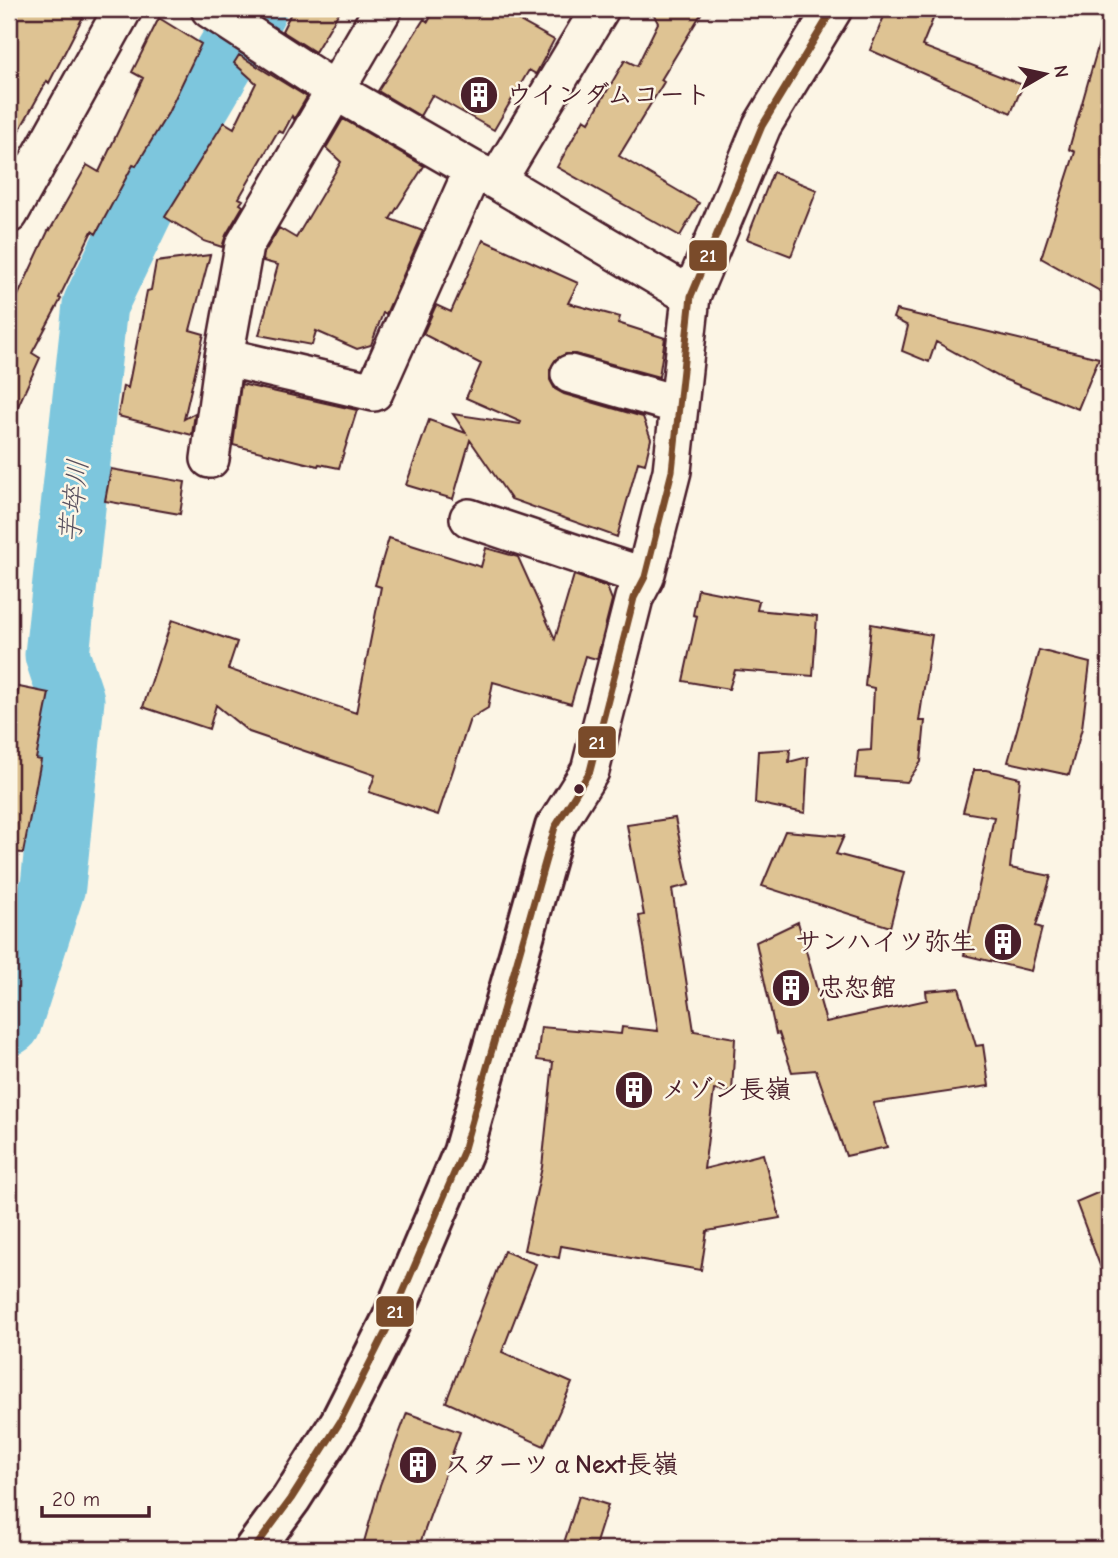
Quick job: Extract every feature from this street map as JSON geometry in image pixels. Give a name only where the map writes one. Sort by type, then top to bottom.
[{"type":"street","points":[[9,214],[122,9]]},
{"type":"street","points":[[210,459],[224,357],[244,246],[383,9]]},
{"type":"street","points":[[224,357],[374,392],[485,176],[600,9]]},
{"type":"street","points":[[254,1549],[291,1499],[340,1422],[391,1321],[463,1152],[555,827],[590,771],[634,598],[645,578],[673,471],[691,296],[762,126],[833,9]]},
{"type":"street","points":[[218,14],[334,90],[691,296]]},
{"type":"street","points":[[570,374],[679,405]]},
{"type":"street","points":[[468,518],[645,578]]},
{"type":"building","points":[[9,9],[87,9],[49,83],[47,81],[9,149]]},
{"type":"building","points":[[293,9],[341,9],[315,52],[282,31]]},
{"type":"building","points":[[435,9],[498,9],[554,40],[536,74],[529,70],[494,130],[432,95],[420,116],[378,91],[424,19],[428,22]]},
{"type":"building","points":[[651,9],[704,9],[619,156],[699,203],[680,236],[557,167],[584,119],[589,122],[625,60],[637,66],[658,23]]},
{"type":"building","points":[[887,9],[937,9],[922,46],[1023,85],[1011,113],[870,50]]},
{"type":"building","points":[[159,18],[201,44],[168,113],[136,166],[133,165],[96,234],[92,231],[59,298],[61,299],[32,353],[40,358],[9,426],[9,315],[49,229],[87,165],[99,172],[143,78],[132,72]]},
{"type":"building","points":[[1101,36],[1109,37],[1109,296],[1041,258],[1075,152],[1069,149]]},
{"type":"building","points":[[239,55],[307,97],[283,133],[278,131],[239,198],[243,200],[240,204],[243,206],[222,247],[204,241],[165,217],[224,122],[234,128],[256,83],[234,63]]},
{"type":"building","points":[[343,119],[424,166],[390,219],[423,231],[386,314],[383,313],[371,345],[357,349],[316,331],[312,345],[259,335],[278,265],[263,261],[264,253],[279,228],[296,238],[341,162],[326,148]]},
{"type":"building","points":[[773,172],[817,190],[791,256],[747,239]]},
{"type":"building","points":[[483,240],[578,283],[568,303],[620,317],[618,323],[665,338],[659,377],[575,354],[566,354],[556,359],[550,369],[550,380],[555,389],[564,394],[643,417],[651,439],[645,464],[638,462],[617,537],[511,499],[470,440],[453,499],[406,485],[429,420],[466,433],[453,414],[520,424],[521,422],[466,398],[481,364],[423,334],[436,305],[451,312]]},
{"type":"building","points":[[210,255],[190,330],[204,334],[184,419],[195,413],[192,435],[118,416],[123,386],[128,388],[147,291],[151,290],[156,262]]},
{"type":"building","points":[[896,310],[1099,358],[1078,409],[1001,378],[936,342],[929,362],[902,351],[908,326],[893,318]]},
{"type":"building","points":[[241,384],[357,410],[339,468],[318,466],[233,445]]},
{"type":"building","points":[[111,469],[185,482],[180,514],[105,501]]},
{"type":"building","points":[[389,538],[481,567],[486,548],[518,557],[555,639],[574,575],[607,587],[612,600],[597,659],[585,656],[571,704],[493,682],[488,708],[470,719],[438,815],[369,792],[375,775],[249,732],[216,705],[209,729],[143,707],[172,620],[237,642],[228,669],[356,713],[381,587],[375,585]]},
{"type":"building","points":[[698,589],[759,601],[757,610],[817,616],[813,676],[735,670],[729,689],[683,681],[697,616],[693,615]]},
{"type":"building","points":[[871,624],[932,635],[919,721],[925,721],[921,762],[907,782],[855,778],[858,751],[871,750],[874,688],[865,686]]},
{"type":"building","points":[[1039,650],[1090,663],[1082,728],[1069,775],[1008,762]]},
{"type":"building","points":[[19,687],[49,693],[36,759],[41,760],[23,853],[9,852],[9,737]]},
{"type":"building","points":[[790,749],[789,762],[808,757],[805,813],[755,803],[758,751]]},
{"type":"building","points":[[974,770],[1020,778],[1010,868],[1051,876],[1036,926],[1042,928],[1031,971],[964,955],[994,817],[963,812]]},
{"type":"building","points":[[675,818],[689,885],[672,889],[694,1031],[735,1038],[732,1092],[714,1090],[704,1169],[763,1154],[780,1218],[707,1231],[701,1270],[561,1246],[559,1258],[524,1250],[542,1167],[553,1062],[537,1060],[541,1027],[621,1034],[622,1027],[658,1031],[639,916],[644,915],[627,825]]},
{"type":"building","points":[[785,831],[844,836],[836,854],[904,872],[890,927],[762,886]]},
{"type":"building","points":[[798,922],[826,1022],[927,1000],[926,991],[959,988],[976,1046],[983,1045],[989,1086],[873,1103],[887,1147],[846,1156],[816,1070],[792,1072],[779,1033],[776,1034],[756,942]]},
{"type":"building","points":[[1109,1188],[1109,1283],[1107,1284],[1076,1202]]},
{"type":"building","points":[[504,1251],[536,1264],[502,1352],[572,1383],[544,1446],[446,1402]]},
{"type":"building","name":"スターツαNext長嶺","points":[[407,1413],[460,1432],[418,1549],[362,1549],[380,1485]]},
{"type":"building","points":[[579,1496],[608,1505],[594,1549],[562,1549]]},
{"type":"waterway","name":"芋埣川","points":[[9,1023],[53,886],[72,700],[57,655],[95,305],[164,162],[254,9]]},
{"type":"transit line","name":"21","points":[[254,1549],[291,1499],[340,1422],[391,1321],[463,1152],[555,827],[590,771],[634,598],[645,577],[672,471],[691,296],[762,126],[833,9]]},
{"type":"place","name":"ウインダムコート","points":[[479,95]]},
{"type":"place","name":"サンハイツ弥生","points":[[1003,942]]},
{"type":"place","name":"忠恕館","points":[[791,988]]},
{"type":"place","name":"メゾン長嶺","points":[[634,1090]]},
{"type":"place","name":"スターツαNext長嶺","points":[[418,1465]]}]
